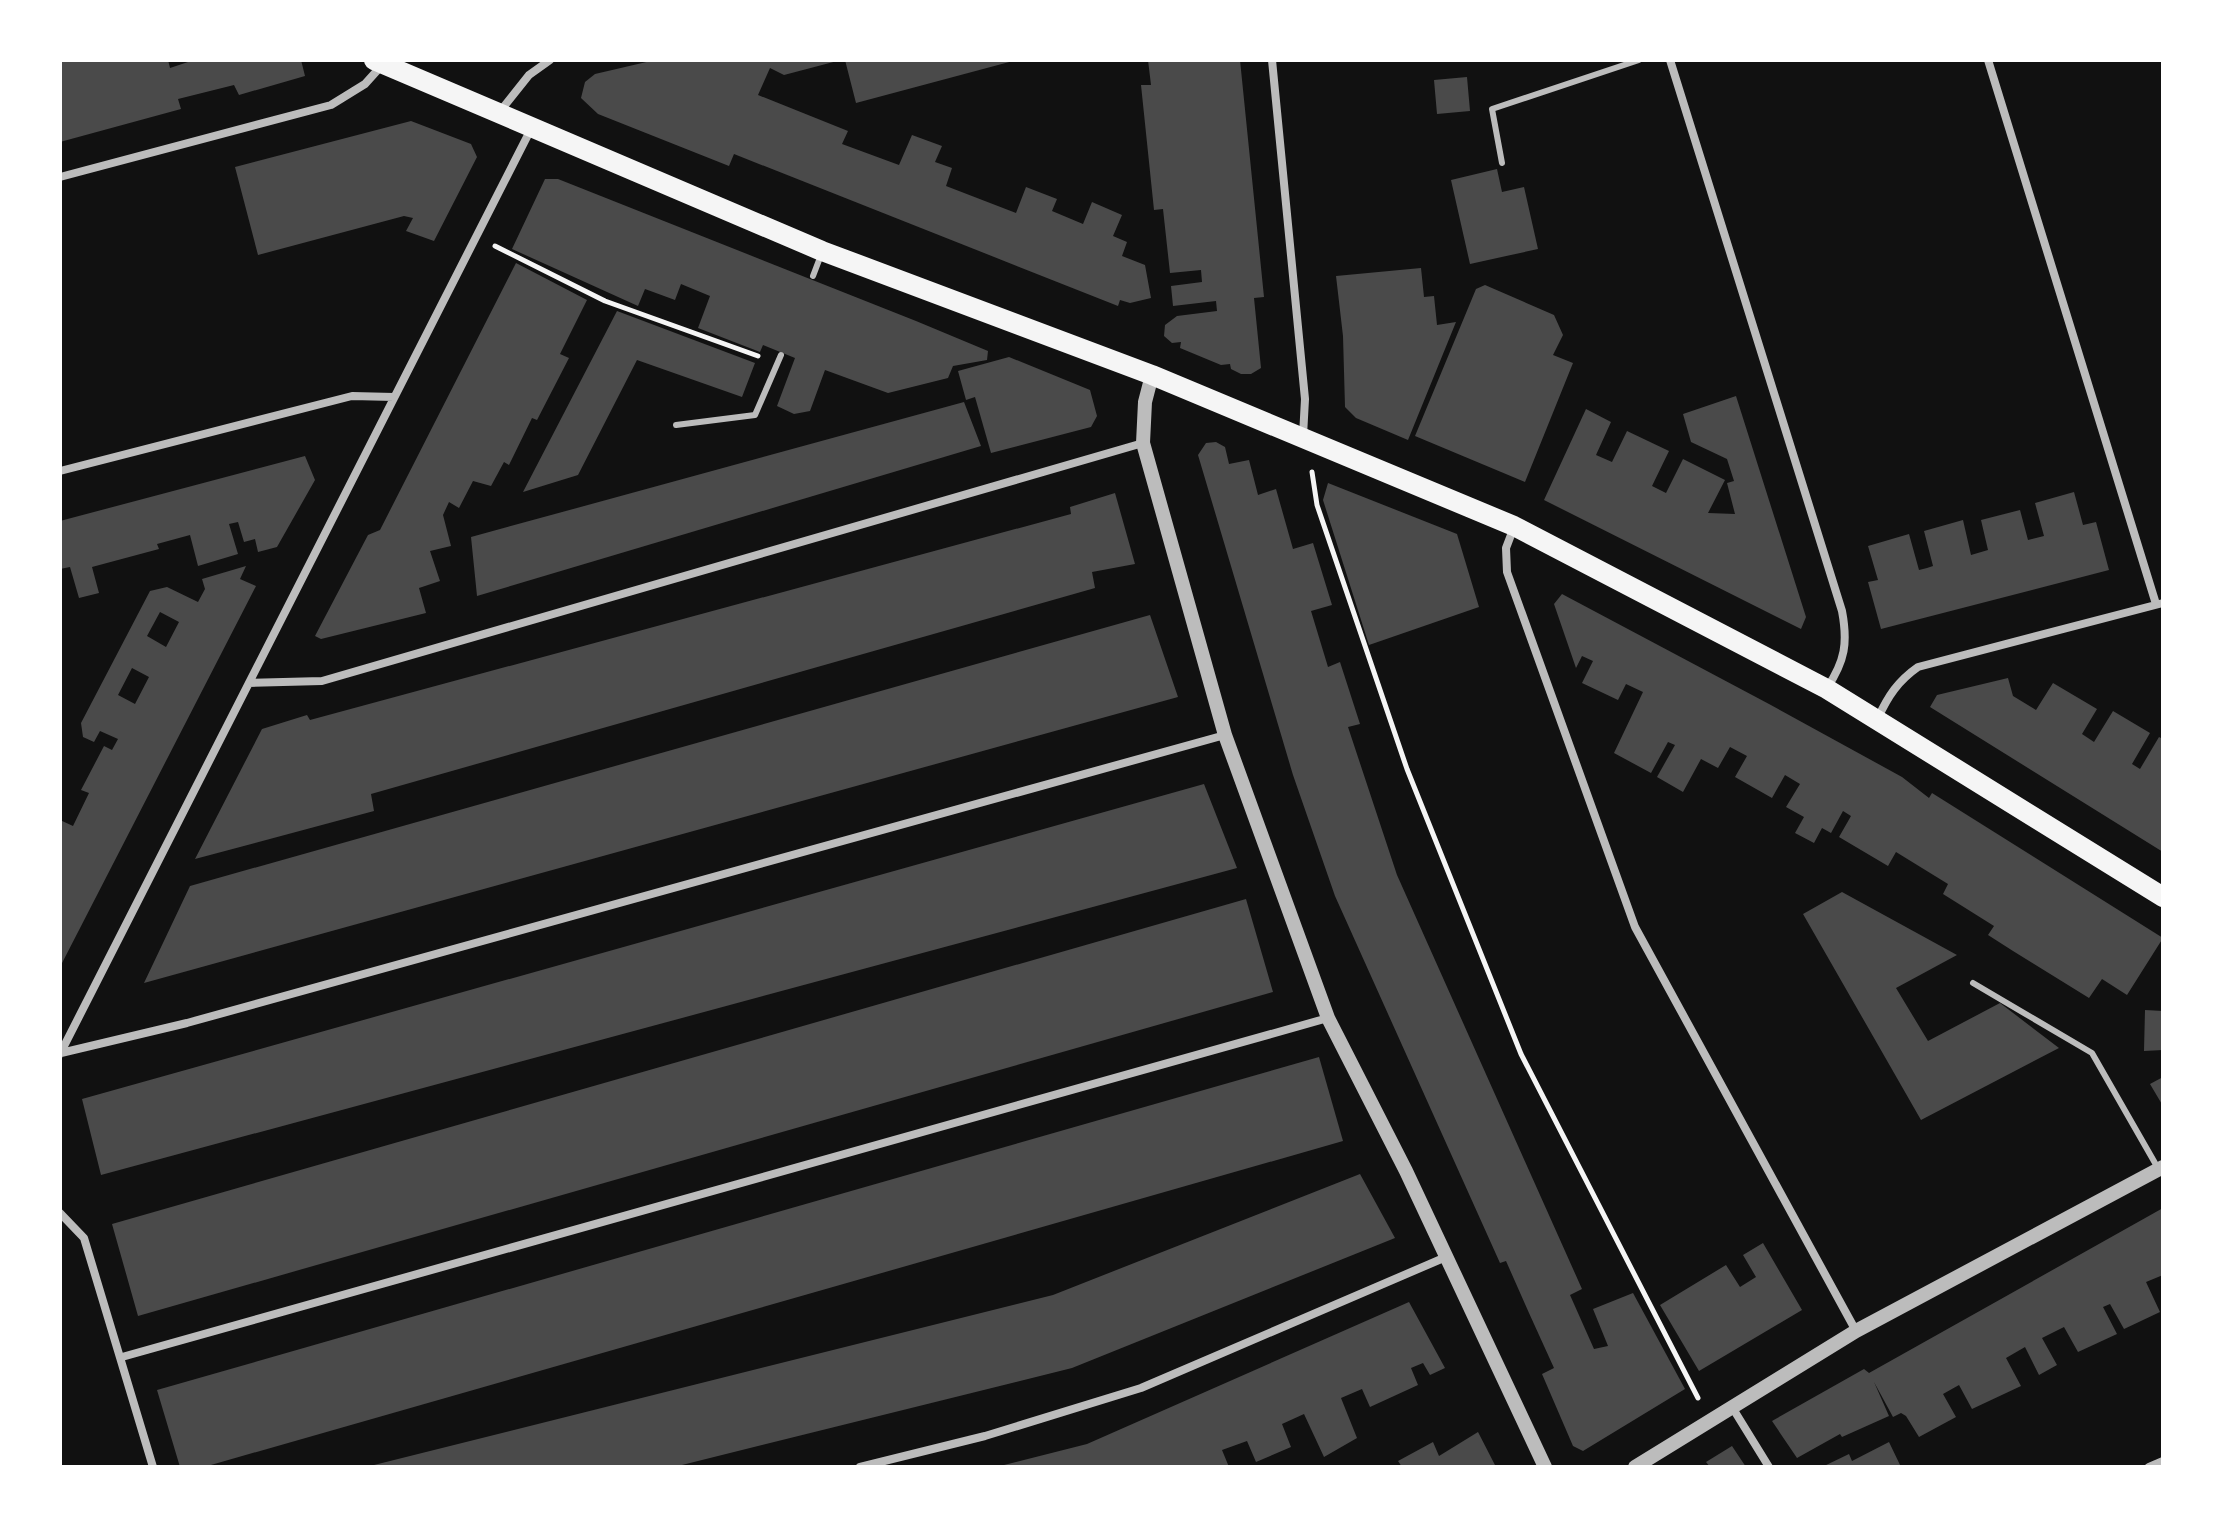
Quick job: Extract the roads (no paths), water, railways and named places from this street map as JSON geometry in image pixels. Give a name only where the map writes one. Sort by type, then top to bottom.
[{"type":"main road","points":[[378,62],[822,251],[1152,375],[1514,526],[1827,689],[2163,897]]},
{"type":"street","points":[[498,114],[529,75],[550,60]]},
{"type":"street","points":[[1272,60],[1305,399],[1303,436]]},
{"type":"street","points":[[1670,60],[1842,611],[1847,637],[1842,665],[1827,689]]},
{"type":"street","points":[[1877,719],[1888,695],[1903,677],[1918,667],[2160,603],[1988,60]]},
{"type":"street","points":[[60,177],[331,105],[365,84],[378,62]]},
{"type":"street","points":[[60,1054],[531,128]]},
{"type":"street","points":[[1152,375],[1145,402],[1143,443],[1225,735],[1328,1018],[1545,1467]]},
{"type":"street","points":[[60,471],[352,396],[394,397]]},
{"type":"street","points":[[249,683],[322,681],[1143,443]]},
{"type":"street","points":[[1514,526],[1506,548],[1507,572],[1635,927],[1856,1331]]},
{"type":"street","points":[[60,1054],[187,1023],[1225,735]]},
{"type":"street","points":[[122,1357],[1328,1018]]},
{"type":"street","points":[[1635,1467],[1856,1331],[2161,1168]]},
{"type":"street","points":[[60,1213],[84,1238],[153,1467]]},
{"type":"street","points":[[860,1467],[985,1436],[1141,1388],[1446,1257]]},
{"type":"street","points":[[1732,1407],[1769,1467]]},
{"type":"street","points":[[2149,1467],[2163,1461]]},
{"type":"lane","points":[[1502,163],[1492,109],[1639,60]]},
{"type":"lane","points":[[813,276],[822,251]]},
{"type":"lane","points":[[676,425],[755,415],[781,355]]},
{"type":"lane","points":[[1973,983],[2092,1053],[2161,1168]]}]
